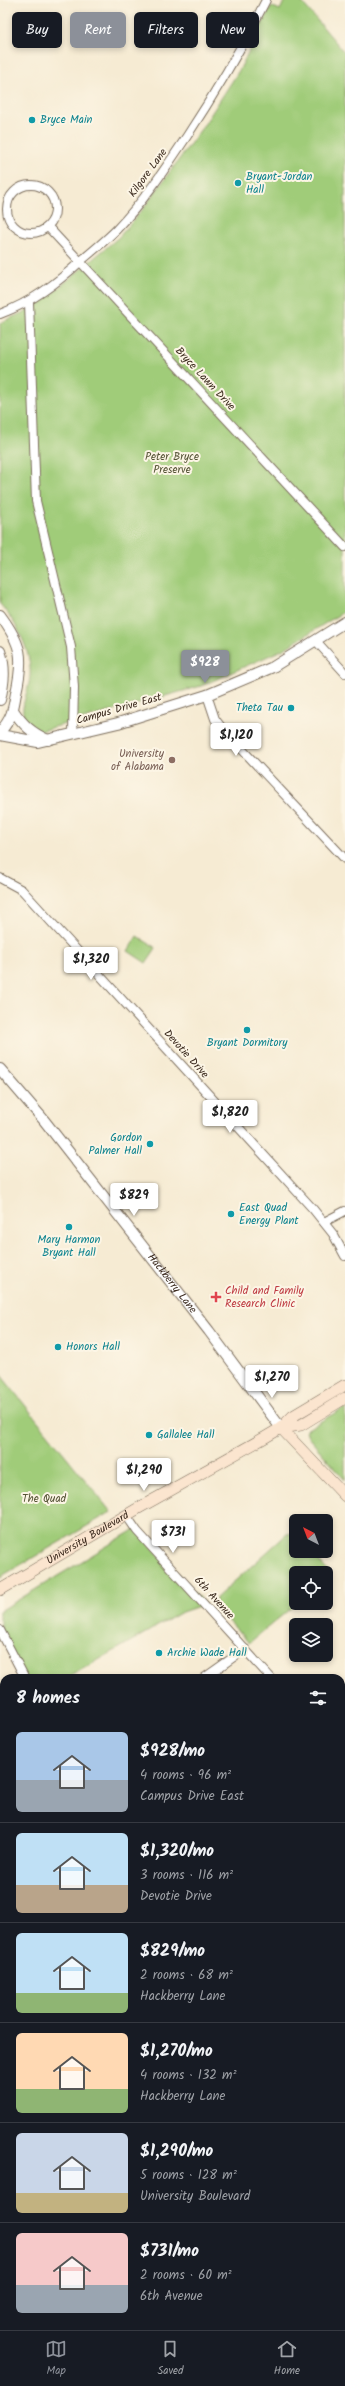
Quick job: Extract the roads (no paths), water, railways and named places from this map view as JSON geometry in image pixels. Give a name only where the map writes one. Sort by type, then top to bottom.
[{"type":"main road","name":"University Boulevard","points":[[0,1590],[126,1515],[281,1428],[293,1416],[345,1385]]},
{"type":"main road","name":"University Boulevard","points":[[281,1428],[301,1425],[345,1398]]},
{"type":"main road","name":"Hackberry Lane","points":[[281,1428],[345,1496]]},
{"type":"street","name":"Kilgore Lane","points":[[0,314],[29,302],[43,293],[116,230],[158,180],[238,55],[266,0]]},
{"type":"street","points":[[27,185],[44,188],[50,193],[56,206],[53,221],[48,227],[41,231],[29,233],[18,229],[12,224],[7,208],[13,193],[27,185]]},
{"type":"street","name":"Bryce Lawn Drive","points":[[48,227],[345,547]]},
{"type":"street","points":[[29,302],[36,501],[71,647],[74,687],[73,734]]},
{"type":"street","points":[[0,615],[12,632],[18,647],[22,665],[11,719],[0,734]]},
{"type":"street","name":"Campus Drive East","points":[[0,734],[38,742],[118,723],[208,695],[273,667],[317,642],[345,622]]},
{"type":"street","points":[[317,642],[345,673]]},
{"type":"street","points":[[0,651],[4,661],[4,683],[0,700]]},
{"type":"street","points":[[208,695],[215,719],[345,859]]},
{"type":"street","points":[[13,710],[23,724],[33,734],[48,740]]},
{"type":"street","name":"Devotie Drive","points":[[0,878],[22,890],[324,1222],[345,1256]]},
{"type":"street","name":"Hackberry Lane","points":[[0,1069],[47,1124],[209,1331],[281,1428]]},
{"type":"street","points":[[324,1222],[345,1211]]},
{"type":"street","name":"6th Avenue","points":[[126,1515],[137,1531],[268,1674]]},
{"type":"street","points":[[0,1630],[23,1674]]},
{"type":"street","points":[[210,1674],[246,1649]]},
{"type":"place","name":"Bryce Main","points":[[32,120]]},
{"type":"place","name":"Bryant-Jordan Hall","points":[[238,183]]},
{"type":"place","name":"Theta Tau","points":[[291,708]]},
{"type":"place","name":"University of Alabama","points":[[172,760]]},
{"type":"place","name":"Bryant Dormitory","points":[[247,1030]]},
{"type":"place","name":"Gordon Palmer Hall","points":[[150,1144]]},
{"type":"place","name":"East Quad Energy Plant","points":[[231,1214]]},
{"type":"place","name":"Mary Harmon Bryant Hall","points":[[69,1227]]},
{"type":"place","name":"Child and Family Research Clinic","points":[[216,1297]]},
{"type":"place","name":"Honors Hall","points":[[58,1347]]},
{"type":"place","name":"Gallalee Hall","points":[[149,1435]]},
{"type":"place","name":"Archie Wade Hall","points":[[159,1653]]},
{"type":"park label","name":"Peter Bryce Preserve","points":[[172,463]]},
{"type":"park label","name":"The Quad","points":[[44,1499]]}]
